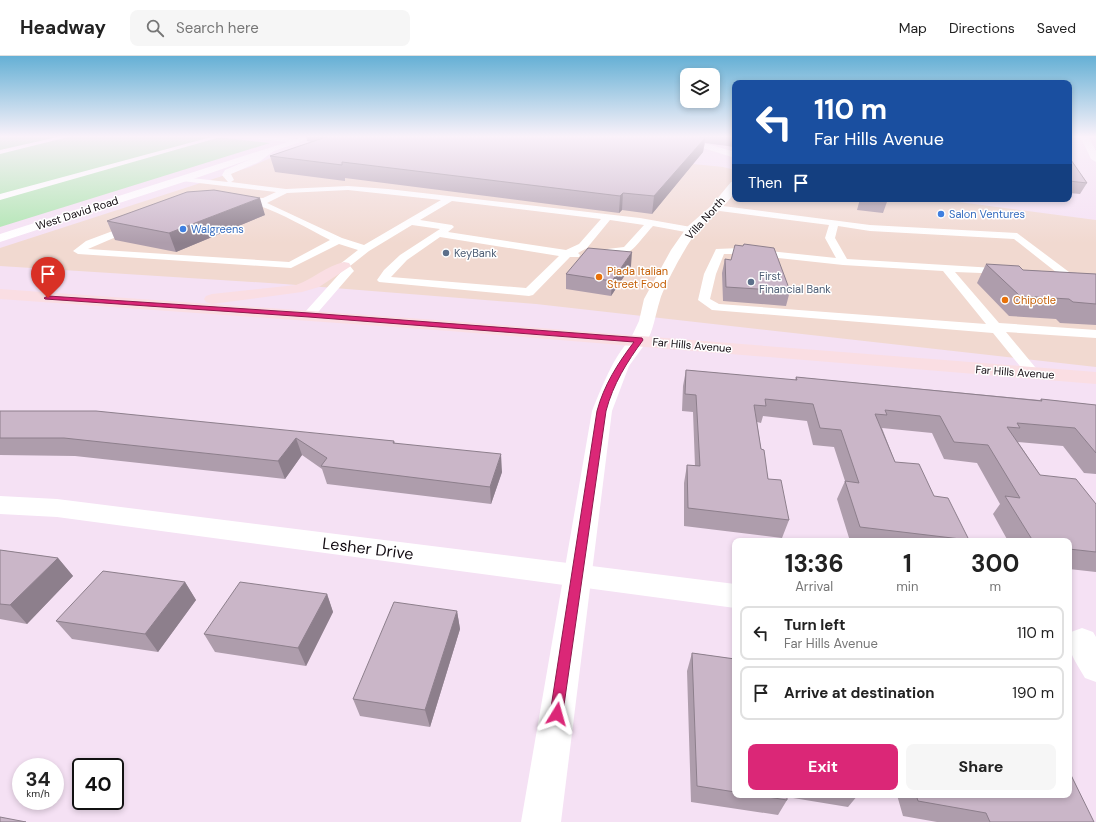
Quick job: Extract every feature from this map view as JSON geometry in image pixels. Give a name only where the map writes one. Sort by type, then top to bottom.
[{"type":"main road","points":[[161,305],[292,291],[309,286],[332,271],[344,266]]},
{"type":"main road","name":"Far Hills Avenue","points":[[0,294],[127,304],[309,315],[639,340],[1096,378]]},
{"type":"street","name":"West David Road","points":[[0,238],[206,172]]},
{"type":"street","name":"Villa North","points":[[541,822],[604,401],[620,366],[639,340],[647,321],[652,299],[678,250],[691,230],[715,208],[732,188]]},
{"type":"street","name":"Lesher Drive","points":[[0,505],[57,508],[732,596]]},
{"type":"lane","points":[[0,197],[91,172]]},
{"type":"lane","points":[[229,172],[226,175],[230,180]]},
{"type":"lane","points":[[187,178],[230,180],[254,183],[266,188]]},
{"type":"lane","points":[[187,178],[244,188],[266,188],[286,191],[348,188],[608,217],[691,230]]},
{"type":"lane","points":[[228,202],[264,201],[286,191]]},
{"type":"lane","points":[[309,315],[348,271],[344,266],[365,249],[449,199]]},
{"type":"lane","points":[[256,201],[289,215],[338,240],[365,249]]},
{"type":"lane","points":[[715,208],[870,228],[1017,236],[1065,274]]},
{"type":"lane","points":[[449,227],[400,261],[386,274],[383,280],[529,292],[563,258],[581,247],[608,217]]},
{"type":"lane","points":[[410,222],[621,253]]},
{"type":"lane","points":[[434,237],[563,258],[616,258],[621,253],[633,246],[643,230],[651,223]]},
{"type":"lane","points":[[834,223],[830,238],[843,262]]},
{"type":"lane","points":[[141,224],[90,243],[78,251],[292,265],[338,240]]},
{"type":"lane","points":[[1017,272],[843,262],[741,251],[720,251],[710,274],[704,300],[716,307],[733,309],[1096,334]]},
{"type":"lane","points":[[946,268],[1033,373]]},
{"type":"lane","points":[[1041,273],[1080,275]]},
{"type":"shaded area","points":[[235,172],[732,172],[732,202],[959,202],[1096,220],[1096,367],[536,304],[284,284],[0,266],[0,248]]},
{"type":"green space","points":[[0,172],[178,172],[0,227]]},
{"type":"building","points":[[422,172],[675,172],[654,196],[623,193],[620,196]]},
{"type":"building","points":[[1072,172],[1079,172],[1087,183],[1072,181]]},
{"type":"building","points":[[214,190],[260,198],[169,233],[107,221],[187,192]]},
{"type":"building","points":[[744,244],[774,248],[790,291],[726,287],[725,259],[731,260],[735,245],[743,246]]},
{"type":"building","points":[[588,248],[632,252],[612,281],[566,274]]},
{"type":"building","points":[[986,264],[1019,266],[1023,270],[1096,274],[1096,304],[1073,302],[1069,299],[1020,296]]},
{"type":"building","points":[[686,370],[797,380],[796,377],[1096,405],[1096,453],[1075,428],[1017,423],[1020,428],[1007,427],[1040,475],[1076,479],[1096,504],[1096,552],[1072,549],[1072,538],[1031,538],[1005,496],[1020,498],[988,445],[954,442],[940,416],[885,410],[887,415],[875,414],[895,462],[919,464],[934,496],[948,498],[968,538],[952,538],[860,527],[845,481],[859,483],[841,430],[820,428],[813,404],[765,399],[766,406],[754,405],[761,449],[764,450],[768,479],[781,480],[789,520],[688,508],[687,465],[700,466],[696,395],[685,394]]},
{"type":"building","points":[[0,411],[96,411],[394,441],[393,443],[501,454],[490,487],[321,466],[327,458],[296,438],[278,461],[64,438],[0,438]]},
{"type":"building","points":[[0,550],[58,558],[10,605],[0,604]]},
{"type":"building","points":[[103,571],[185,582],[145,634],[56,621]]},
{"type":"building","points":[[240,582],[327,594],[298,648],[204,634]]},
{"type":"building","points":[[394,602],[457,611],[425,710],[353,699]]},
{"type":"building","points":[[692,653],[732,659],[732,792],[697,786]]},
{"type":"building","points":[[1072,777],[1094,822],[990,822],[986,813],[918,801],[917,798],[1072,798]]},
{"type":"building","points":[[774,798],[787,798],[787,800]]},
{"type":"building","points":[[0,817],[26,822],[0,822]]},
{"type":"place","name":"Salon Ventures","points":[[941,214]]},
{"type":"place","name":"Walgreens","points":[[183,229]]},
{"type":"place","name":"KeyBank","points":[[446,253]]},
{"type":"place","name":"Piada Italian Street Food","points":[[599,277]]},
{"type":"place","name":"First Financial Bank","points":[[751,282]]},
{"type":"place","name":"Chipotle","points":[[1005,300]]},
{"type":"route","points":[[48,298],[309,315],[639,340],[620,366],[604,401],[557,714]]}]
